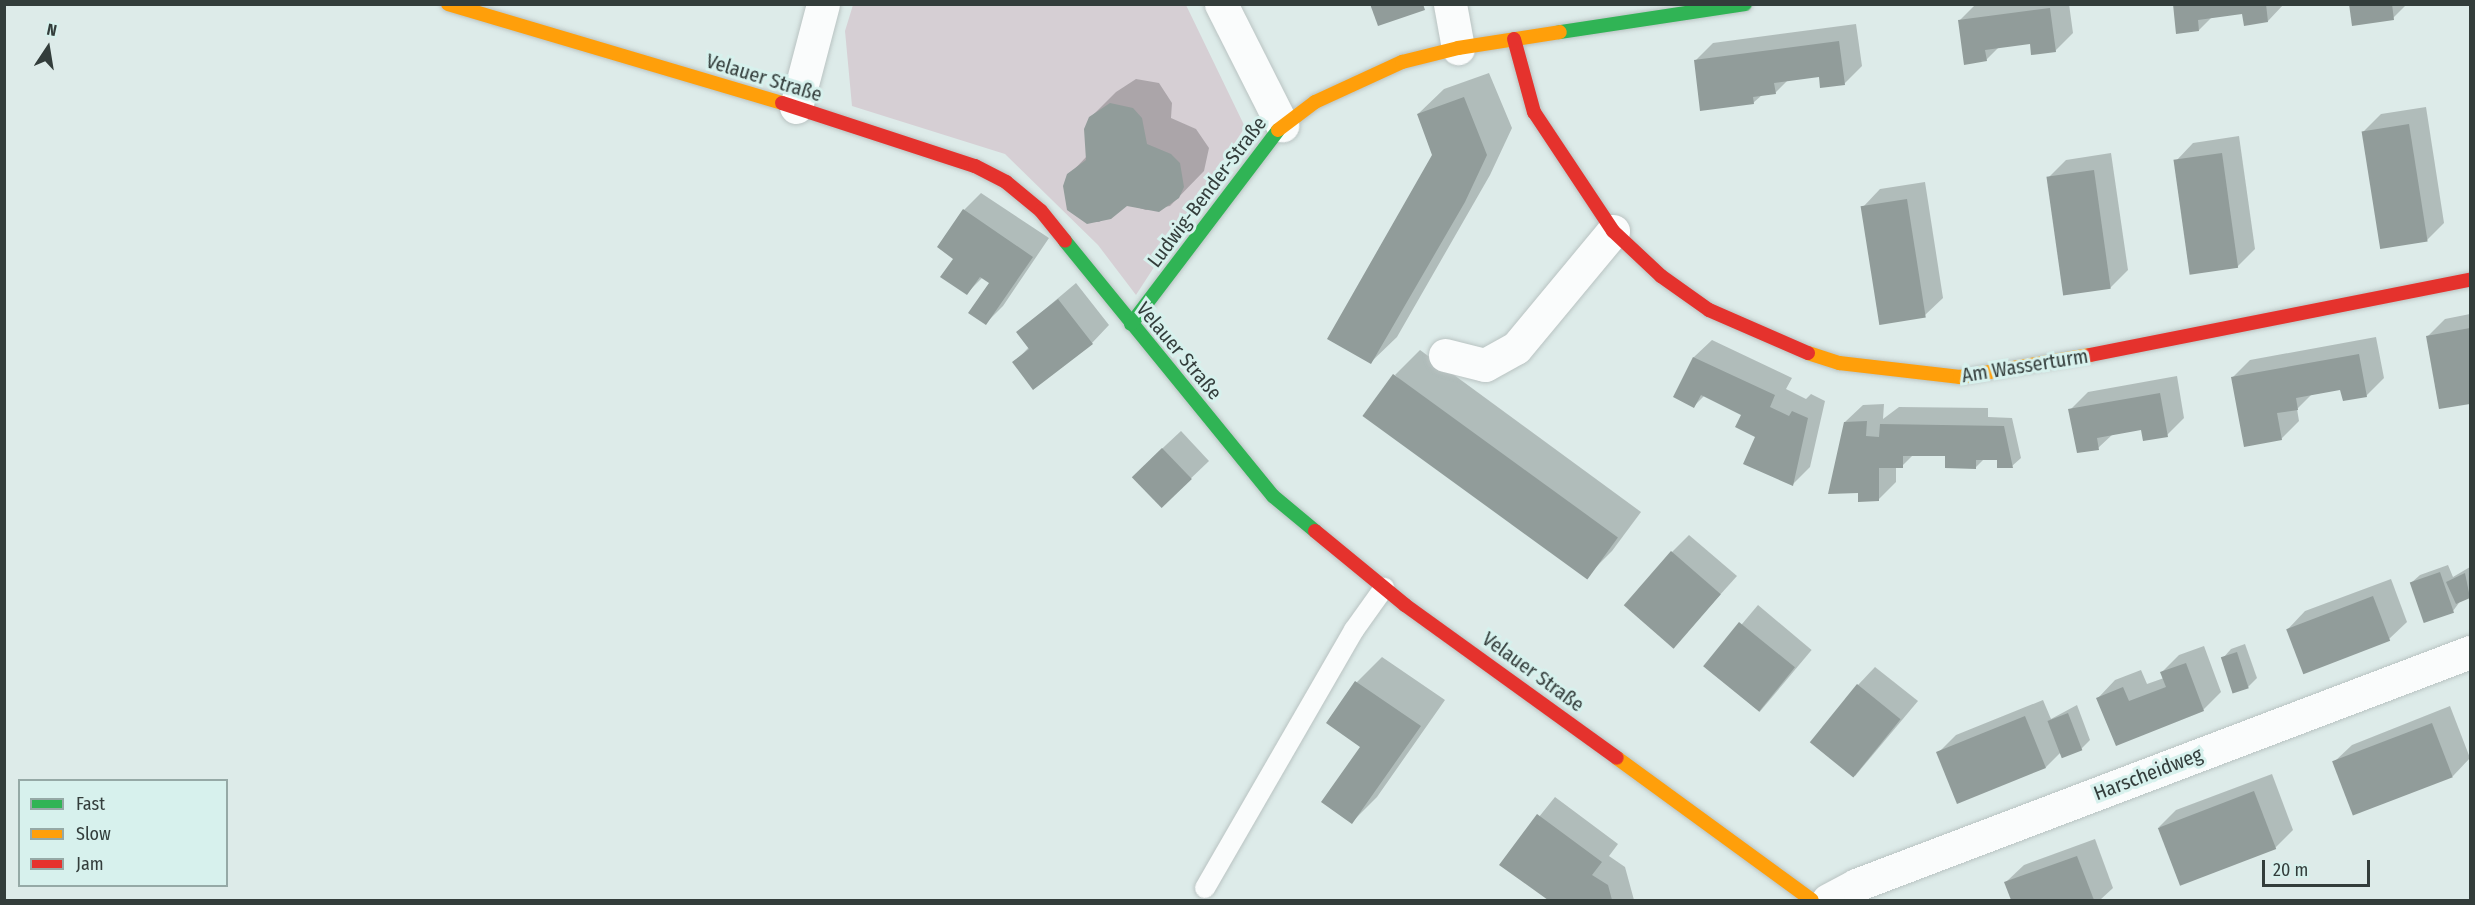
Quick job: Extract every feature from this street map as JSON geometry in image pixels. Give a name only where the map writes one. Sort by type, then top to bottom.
[{"type":"street","name":"Velauer Straße","points":[[448,4],[796,106],[975,166],[1006,182],[1041,211],[1273,496],[1384,588],[1812,898]]},
{"type":"street","points":[[796,106],[823,4]]},
{"type":"street","points":[[1221,4],[1282,125]]},
{"type":"street","points":[[1450,4],[1458,48]]},
{"type":"street","name":"Ludwig-Bender-Straße","points":[[1131,324],[1282,125],[1315,102],[1402,62],[1458,48],[1745,4]]},
{"type":"street","name":"Am Wasserturm","points":[[1514,39],[1534,112],[1561,158],[1613,231],[1661,276],[1709,310],[1776,342],[1839,363],[1950,377],[1996,374],[2470,280]]},
{"type":"street","points":[[1445,355],[1485,365],[1516,348],[1613,231]]},
{"type":"street","name":"Harscheidweg","points":[[1812,898],[1856,885],[2470,652]]},
{"type":"lane","points":[[1205,888],[1354,630],[1384,588]]},
{"type":"shaded area","points":[[853,5],[1186,5],[1245,127],[1136,295],[1098,245],[1005,154],[852,106],[845,31]]},
{"type":"building","points":[[1370,4],[1423,4],[1425,10],[1378,26]]},
{"type":"building","points":[[2173,4],[2266,4],[2268,22],[2244,26],[2242,14],[2198,20],[2199,31],[2176,34]]},
{"type":"building","points":[[2349,4],[2392,4],[2394,20],[2352,26]]},
{"type":"building","points":[[2050,8],[2056,52],[2031,55],[2030,44],[1985,50],[1987,61],[1964,65],[1958,20]]},
{"type":"building","points":[[1839,41],[1845,85],[1820,88],[1819,77],[1774,83],[1776,94],[1753,97],[1754,104],[1700,111],[1694,60]]},
{"type":"building","points":[[1464,97],[1487,155],[1465,202],[1371,364],[1327,339],[1432,155],[1417,114]]},
{"type":"building","points":[[1110,103],[1133,108],[1142,118],[1147,144],[1171,154],[1180,163],[1184,187],[1179,198],[1159,212],[1127,206],[1111,219],[1087,224],[1067,210],[1063,186],[1067,174],[1086,160],[1084,129],[1089,117]]},
{"type":"building","points":[[2409,124],[2428,242],[2380,249],[2362,132]]},
{"type":"building","points":[[2222,153],[2238,268],[2190,275],[2173,160]]},
{"type":"building","points":[[2094,170],[2111,289],[2063,296],[2046,177]]},
{"type":"building","points":[[1907,199],[1926,318],[1879,325],[1861,206]]},
{"type":"building","points":[[963,209],[1033,257],[986,325],[968,313],[989,283],[980,277],[967,295],[940,277],[953,259],[937,247]]},
{"type":"building","points":[[1058,299],[1093,344],[1033,390],[1012,362],[1029,349],[1016,332]]},
{"type":"building","points":[[2470,328],[2470,404],[2439,409],[2426,336]]},
{"type":"building","points":[[2359,354],[2367,397],[2343,401],[2340,390],[2296,398],[2298,410],[2277,413],[2282,440],[2244,447],[2231,377]]},
{"type":"building","points":[[1693,357],[1775,395],[1770,407],[1789,416],[1792,411],[1808,418],[1793,486],[1743,464],[1755,437],[1735,427],[1741,415],[1701,395],[1694,408],[1673,397]]},
{"type":"building","points":[[1393,374],[1618,537],[1587,579],[1362,416]]},
{"type":"building","points":[[2160,393],[2168,437],[2143,441],[2141,430],[2097,438],[2099,450],[2077,453],[2068,409]]},
{"type":"building","points":[[1867,421],[1866,436],[1879,437],[1880,424],[2004,426],[2013,468],[1997,468],[1997,460],[1976,460],[1976,469],[1945,468],[1945,456],[1903,456],[1903,468],[1879,468],[1879,501],[1858,502],[1858,493],[1828,494],[1844,422]]},
{"type":"building","points":[[1162,448],[1192,479],[1162,508],[1132,477]]},
{"type":"building","points":[[1671,551],[1721,594],[1674,649],[1624,605]]},
{"type":"building","points":[[2440,572],[2454,613],[2424,623],[2410,582]]},
{"type":"building","points":[[2465,573],[2470,598],[2456,604],[2446,582]]},
{"type":"building","points":[[2373,596],[2390,641],[2303,674],[2286,629]]},
{"type":"building","points":[[1739,622],[1795,667],[1759,712],[1703,666]]},
{"type":"building","points":[[2237,652],[2249,688],[2233,693],[2221,657]]},
{"type":"building","points":[[2186,663],[2204,711],[2116,746],[2096,698],[2123,687],[2129,701],[2166,687],[2160,672]]},
{"type":"building","points":[[1355,681],[1421,726],[1352,824],[1321,802],[1360,747],[1326,723]]},
{"type":"building","points":[[1857,684],[1901,719],[1853,778],[1810,742]]},
{"type":"building","points":[[2068,713],[2082,750],[2062,758],[2047,721]]},
{"type":"building","points":[[2025,716],[2046,768],[1957,804],[1936,752]]},
{"type":"building","points":[[2432,723],[2453,777],[2353,815],[2332,761]]},
{"type":"building","points":[[2254,791],[2276,849],[2180,886],[2158,828]]},
{"type":"building","points":[[1537,814],[1602,862],[1592,875],[1608,885],[1612,900],[1548,900],[1499,865]]},
{"type":"building","points":[[2077,856],[2094,900],[2011,900],[2004,882]]},
{"type":"traffic: fast","points":[[1560,32],[1745,4]]},
{"type":"traffic: fast","points":[[1131,324],[1278,130]]},
{"type":"traffic: fast","points":[[1065,241],[1273,496],[1315,531]]},
{"type":"traffic: slow","points":[[448,4],[782,103]]},
{"type":"traffic: slow","points":[[1278,130],[1315,102],[1402,62],[1458,48],[1560,32]]},
{"type":"traffic: slow","points":[[1808,353],[1839,363],[1960,377],[2090,355]]},
{"type":"traffic: slow","points":[[1617,758],[1812,900]]},
{"type":"traffic: jam","points":[[1514,39],[1534,112],[1613,231],[1661,276],[1709,310],[1808,353]]},
{"type":"traffic: jam","points":[[782,103],[975,166],[1006,182],[1041,211],[1065,241]]},
{"type":"traffic: jam","points":[[2090,355],[2470,280]]},
{"type":"traffic: jam","points":[[1315,531],[1405,605],[1617,758]]}]
